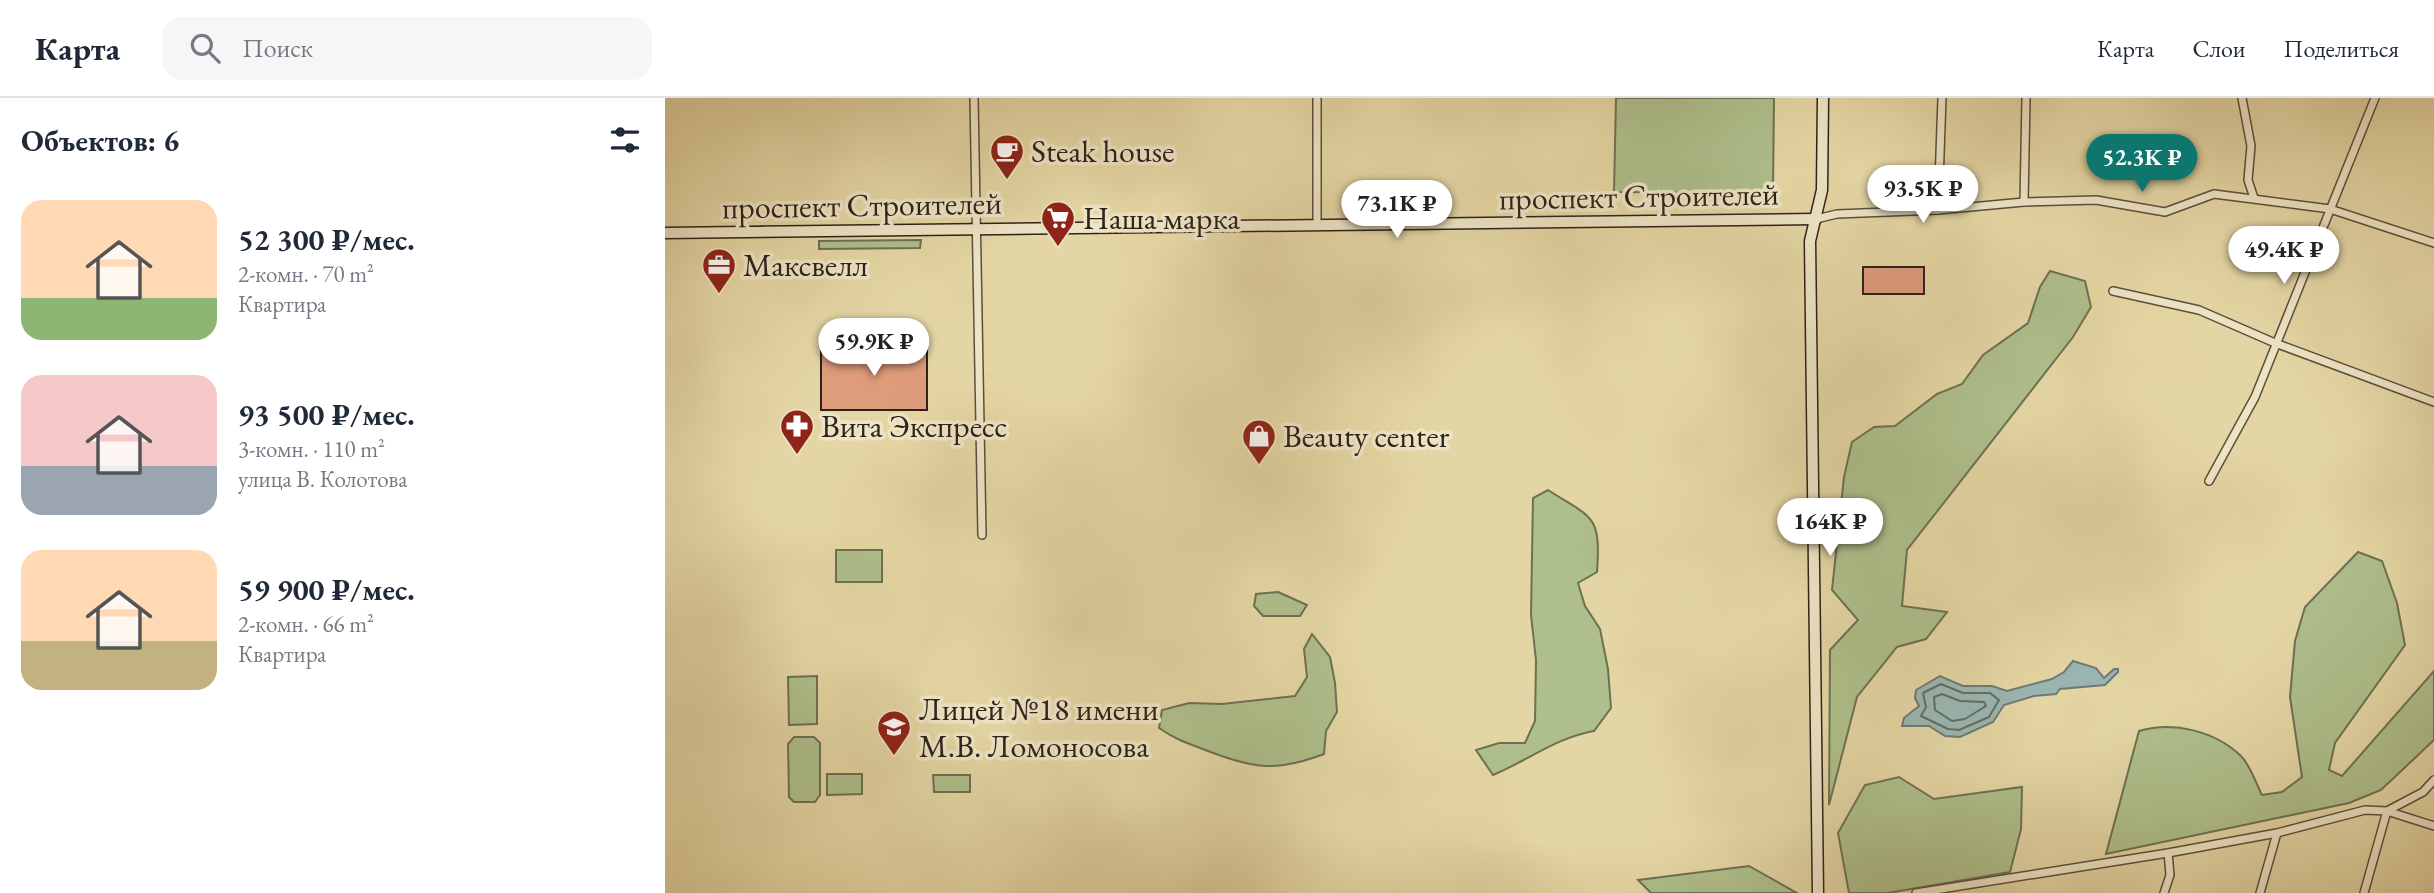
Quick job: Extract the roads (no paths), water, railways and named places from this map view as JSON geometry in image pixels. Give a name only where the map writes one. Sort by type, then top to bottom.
[{"type":"street","points":[[974,98],[982,535]]},
{"type":"street","points":[[1317,98],[1317,225]]},
{"type":"street","points":[[1818,893],[1810,241],[1822,190],[1822,98]]},
{"type":"street","points":[[1938,210],[1942,98]]},
{"type":"street","points":[[2024,202],[2026,98]]},
{"type":"street","points":[[2242,98],[2251,146],[2248,180],[2254,198]]},
{"type":"street","points":[[2209,481],[2255,397],[2375,98]]},
{"type":"street","points":[[1816,219],[1837,214],[2096,200],[2165,212],[2214,194],[2330,209],[2434,243]]},
{"type":"street","name":"проспект Строителей","points":[[665,233],[1816,219]]},
{"type":"street","points":[[2113,290],[2199,310],[2275,343],[2434,402]]},
{"type":"street","points":[[2364,893],[2387,811],[2423,792],[2434,780]]},
{"type":"street","points":[[1916,893],[2277,833],[2365,810],[2387,811],[2434,826]]},
{"type":"street","points":[[2260,893],[2277,833]]},
{"type":"street","points":[[2164,893],[2169,875],[2168,853]]},
{"type":"water","points":[[2073,661],[2096,668],[2104,678],[2114,669],[2118,669],[2118,672],[2105,685],[2060,689],[2056,694],[2034,696],[2004,705],[1993,722],[1960,737],[1945,736],[1929,726],[1902,726],[1904,718],[1919,706],[1915,698],[1916,690],[1940,676],[1963,686],[1992,686],[2007,691],[2052,679],[2064,672]]},
{"type":"place","name":"Steak house","points":[[1007,181]]},
{"type":"place","name":"Наша марка","points":[[1058,248]]},
{"type":"place","name":"Максвелл","points":[[719,295]]},
{"type":"place","name":"Вита Экспресс","points":[[797,456]]},
{"type":"place","name":"Beauty center","points":[[1259,466]]},
{"type":"place","name":"Лицей №18 имени М.В. Ломоносова","points":[[894,757]]}]
